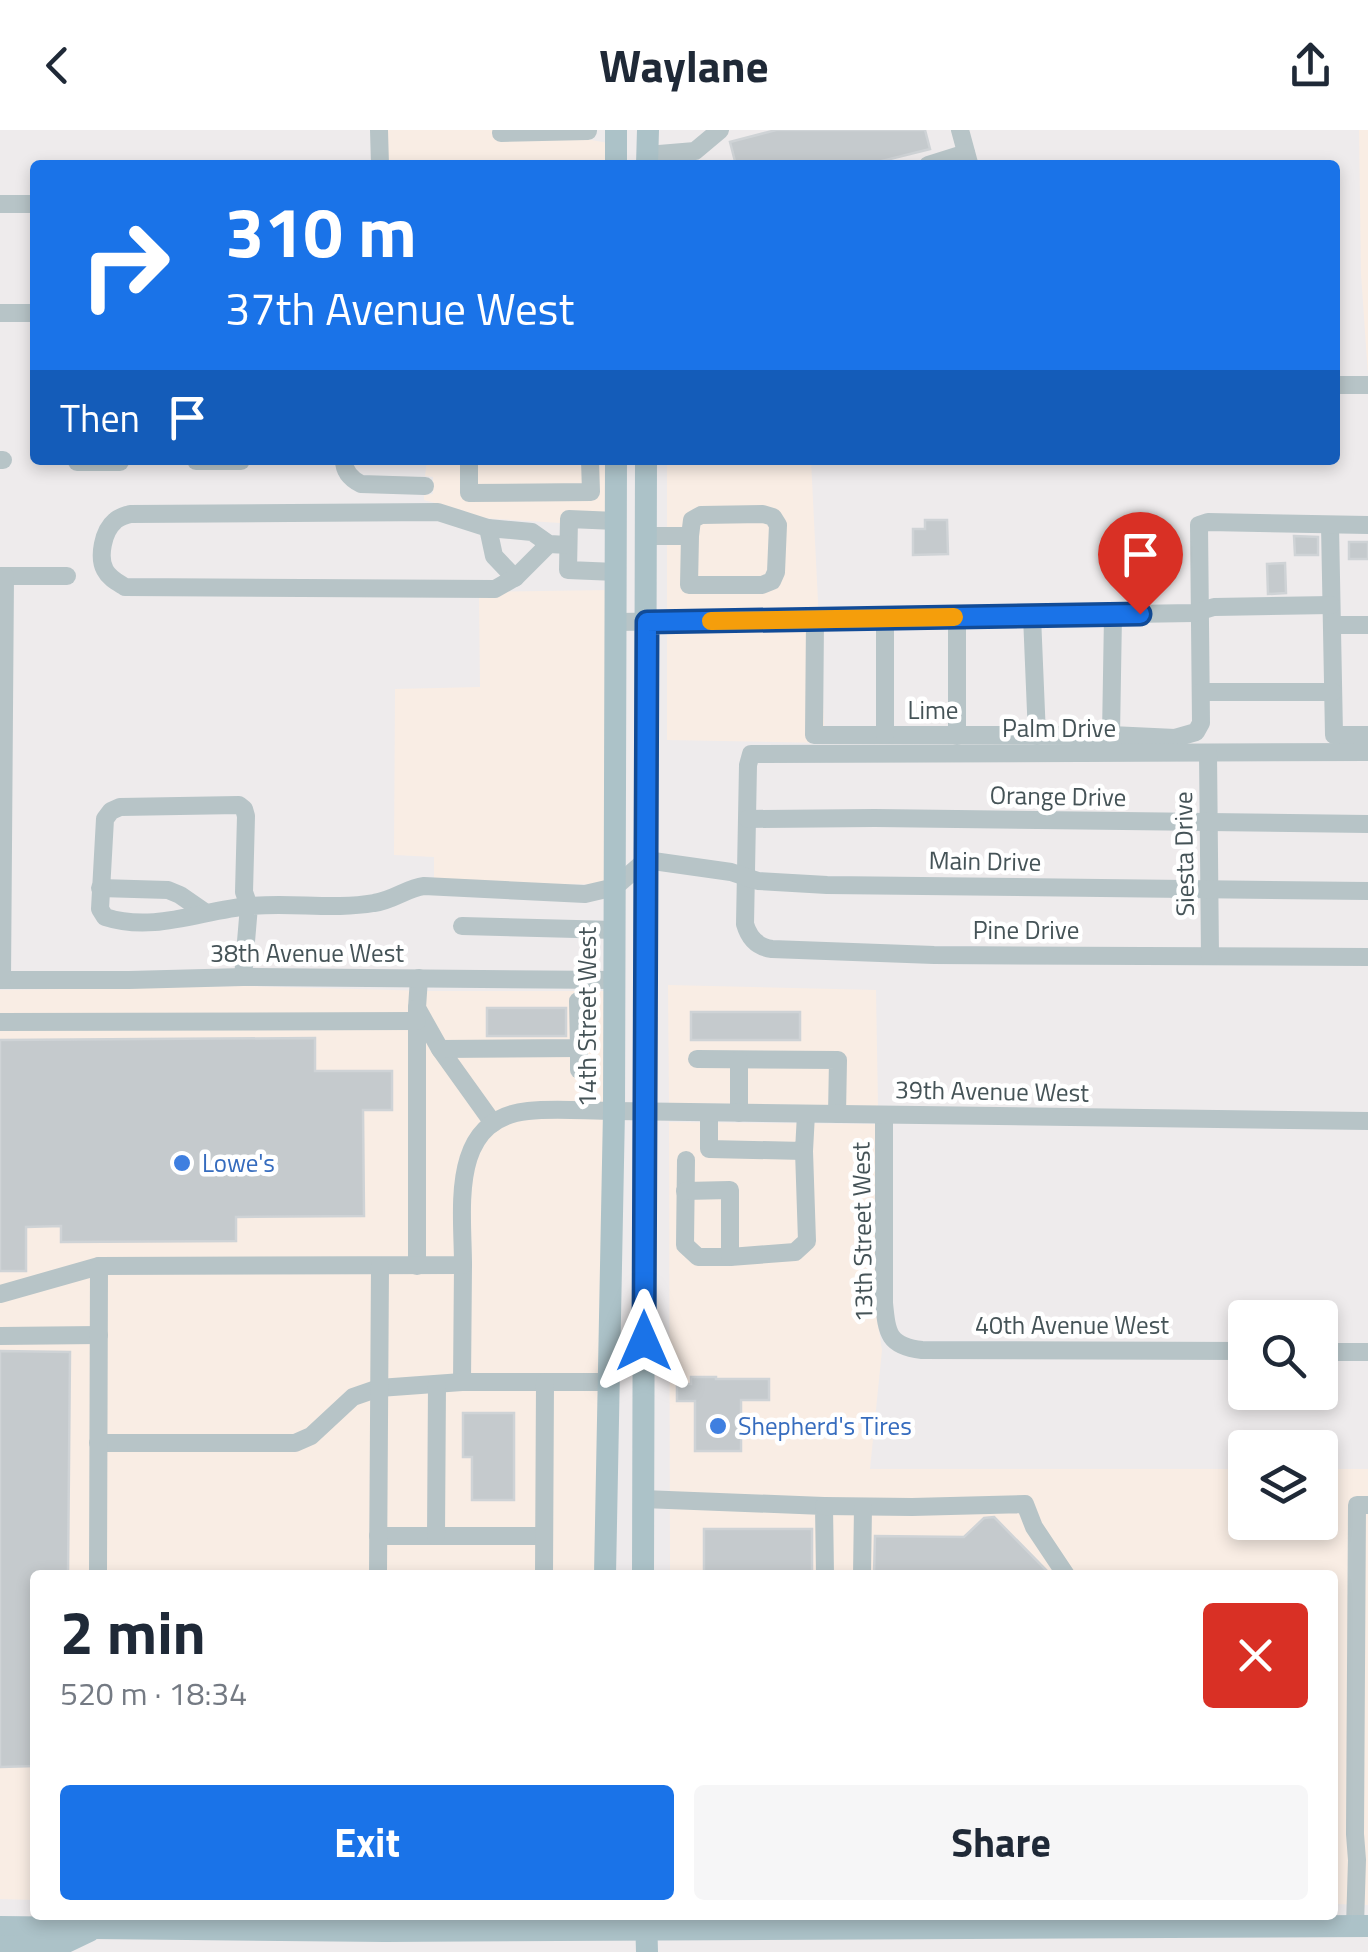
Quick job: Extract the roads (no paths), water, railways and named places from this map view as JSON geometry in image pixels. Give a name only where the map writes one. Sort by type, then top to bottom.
[{"type":"main road","points":[[647,160],[648,130]]},
{"type":"main road","points":[[616,132],[616,160]]},
{"type":"main road","name":"14th Street West","points":[[605,1570],[614,1111],[616,465]]},
{"type":"main road","points":[[643,1570],[646,465]]},
{"type":"main road","points":[[608,1431],[622,1570]]},
{"type":"main road","points":[[0,1927],[96,1921],[422,1923],[647,1933],[967,1922],[1289,1921],[1361,1926]]},
{"type":"main road","points":[[0,1947],[66,1942],[96,1921]]},
{"type":"street","points":[[379,130],[380,160]]},
{"type":"street","points":[[647,160],[694,158],[720,130]]},
{"type":"street","points":[[960,130],[968,159]]},
{"type":"street","points":[[501,133],[616,132]]},
{"type":"street","points":[[0,204],[30,204]]},
{"type":"street","points":[[0,313],[30,313]]},
{"type":"street","points":[[1340,385],[1368,384]]},
{"type":"street","points":[[345,465],[347,473],[361,484],[425,486]]},
{"type":"street","points":[[470,465],[470,493],[591,492],[590,465]]},
{"type":"street","points":[[548,544],[515,578],[495,589],[125,587],[103,568],[109,527],[117,518],[130,514],[438,512],[488,528],[532,532],[548,544],[568,545]]},
{"type":"street","points":[[700,515],[773,517],[778,526],[776,572],[772,581],[762,585],[689,585],[690,536],[692,520],[700,515]]},
{"type":"street","points":[[616,521],[569,519],[568,545],[568,570],[616,572]]},
{"type":"street","points":[[1333,692],[1201,692],[1199,525],[1368,525]]},
{"type":"street","points":[[1330,525],[1334,735],[1368,736]]},
{"type":"street","points":[[488,528],[494,556],[515,578]]},
{"type":"street","points":[[647,536],[690,536]]},
{"type":"street","points":[[1,980],[3,576],[67,576]]},
{"type":"street","points":[[616,622],[1194,613],[1214,607],[1331,596]]},
{"type":"street","points":[[1111,735],[1114,615]]},
{"type":"street","points":[[1032,616],[1038,736]]},
{"type":"street","points":[[957,617],[957,736]]},
{"type":"street","points":[[884,735],[886,618]]},
{"type":"street","name":"Lime","points":[[815,620],[814,734],[1176,738],[1196,732],[1201,724],[1201,692]]},
{"type":"street","points":[[1332,625],[1361,625]]},
{"type":"street","name":"Palm Drive","points":[[751,754],[1368,752]]},
{"type":"street","name":"Siesta Drive","points":[[1208,753],[1210,956]]},
{"type":"street","name":"Pine Drive","points":[[751,754],[745,924],[752,940],[766,948],[934,955],[1368,957]]},
{"type":"street","points":[[243,976],[249,906],[244,892],[244,809],[239,805],[120,807],[111,811],[106,819],[100,910],[114,920],[150,923],[249,906],[366,904],[424,886],[585,894],[615,887],[646,860]]},
{"type":"street","name":"Orange Drive","points":[[748,819],[1368,824]]},
{"type":"street","name":"Main Drive","points":[[646,860],[758,881],[827,884],[1368,891]]},
{"type":"street","points":[[100,888],[168,890],[206,913]]},
{"type":"street","points":[[462,926],[615,930]]},
{"type":"street","name":"38th Avenue West","points":[[1,980],[243,976],[615,980]]},
{"type":"street","points":[[417,1266],[419,978]]},
{"type":"street","points":[[578,1001],[579,1070]]},
{"type":"street","points":[[0,1022],[417,1014]]},
{"type":"street","points":[[417,1014],[493,1124],[473,1145],[465,1167],[462,1382]]},
{"type":"street","points":[[440,1049],[579,1048]]},
{"type":"street","points":[[697,1058],[838,1060],[837,1114]]},
{"type":"street","points":[[739,1060],[739,1113]]},
{"type":"street","name":"39th Avenue West","points":[[493,1124],[526,1111],[1368,1121]]},
{"type":"street","points":[[709,1113],[709,1149],[804,1152]]},
{"type":"street","points":[[686,1160],[685,1245],[698,1257],[795,1252],[807,1241],[806,1114]]},
{"type":"street","name":"13th Street West","points":[[884,1115],[884,1303],[889,1333],[899,1344]]},
{"type":"street","points":[[685,1191],[730,1190],[730,1257]]},
{"type":"street","points":[[0,1294],[100,1266],[463,1265]]},
{"type":"street","points":[[98,1570],[100,1266]]},
{"type":"street","points":[[378,1570],[380,1266]]},
{"type":"street","points":[[0,1336],[99,1335]]},
{"type":"street","name":"40th Avenue West","points":[[899,1344],[922,1350],[1228,1351]]},
{"type":"street","points":[[1338,1352],[1368,1352]]},
{"type":"street","points":[[98,1442],[295,1443],[311,1436],[353,1397],[379,1388],[462,1382],[609,1382]]},
{"type":"street","points":[[544,1570],[545,1382]]},
{"type":"street","points":[[436,1536],[438,1384]]},
{"type":"street","points":[[643,1499],[863,1508],[1024,1504],[1063,1570]]},
{"type":"street","points":[[1361,1926],[1362,1551],[1357,1505],[1368,1505]]},
{"type":"street","points":[[824,1506],[825,1570]]},
{"type":"street","points":[[862,1570],[863,1508]]},
{"type":"street","points":[[378,1536],[544,1536]]},
{"type":"place","name":"Lowe's","points":[[182,1163]]},
{"type":"place","name":"Shepherd's Tires","points":[[718,1426]]}]
